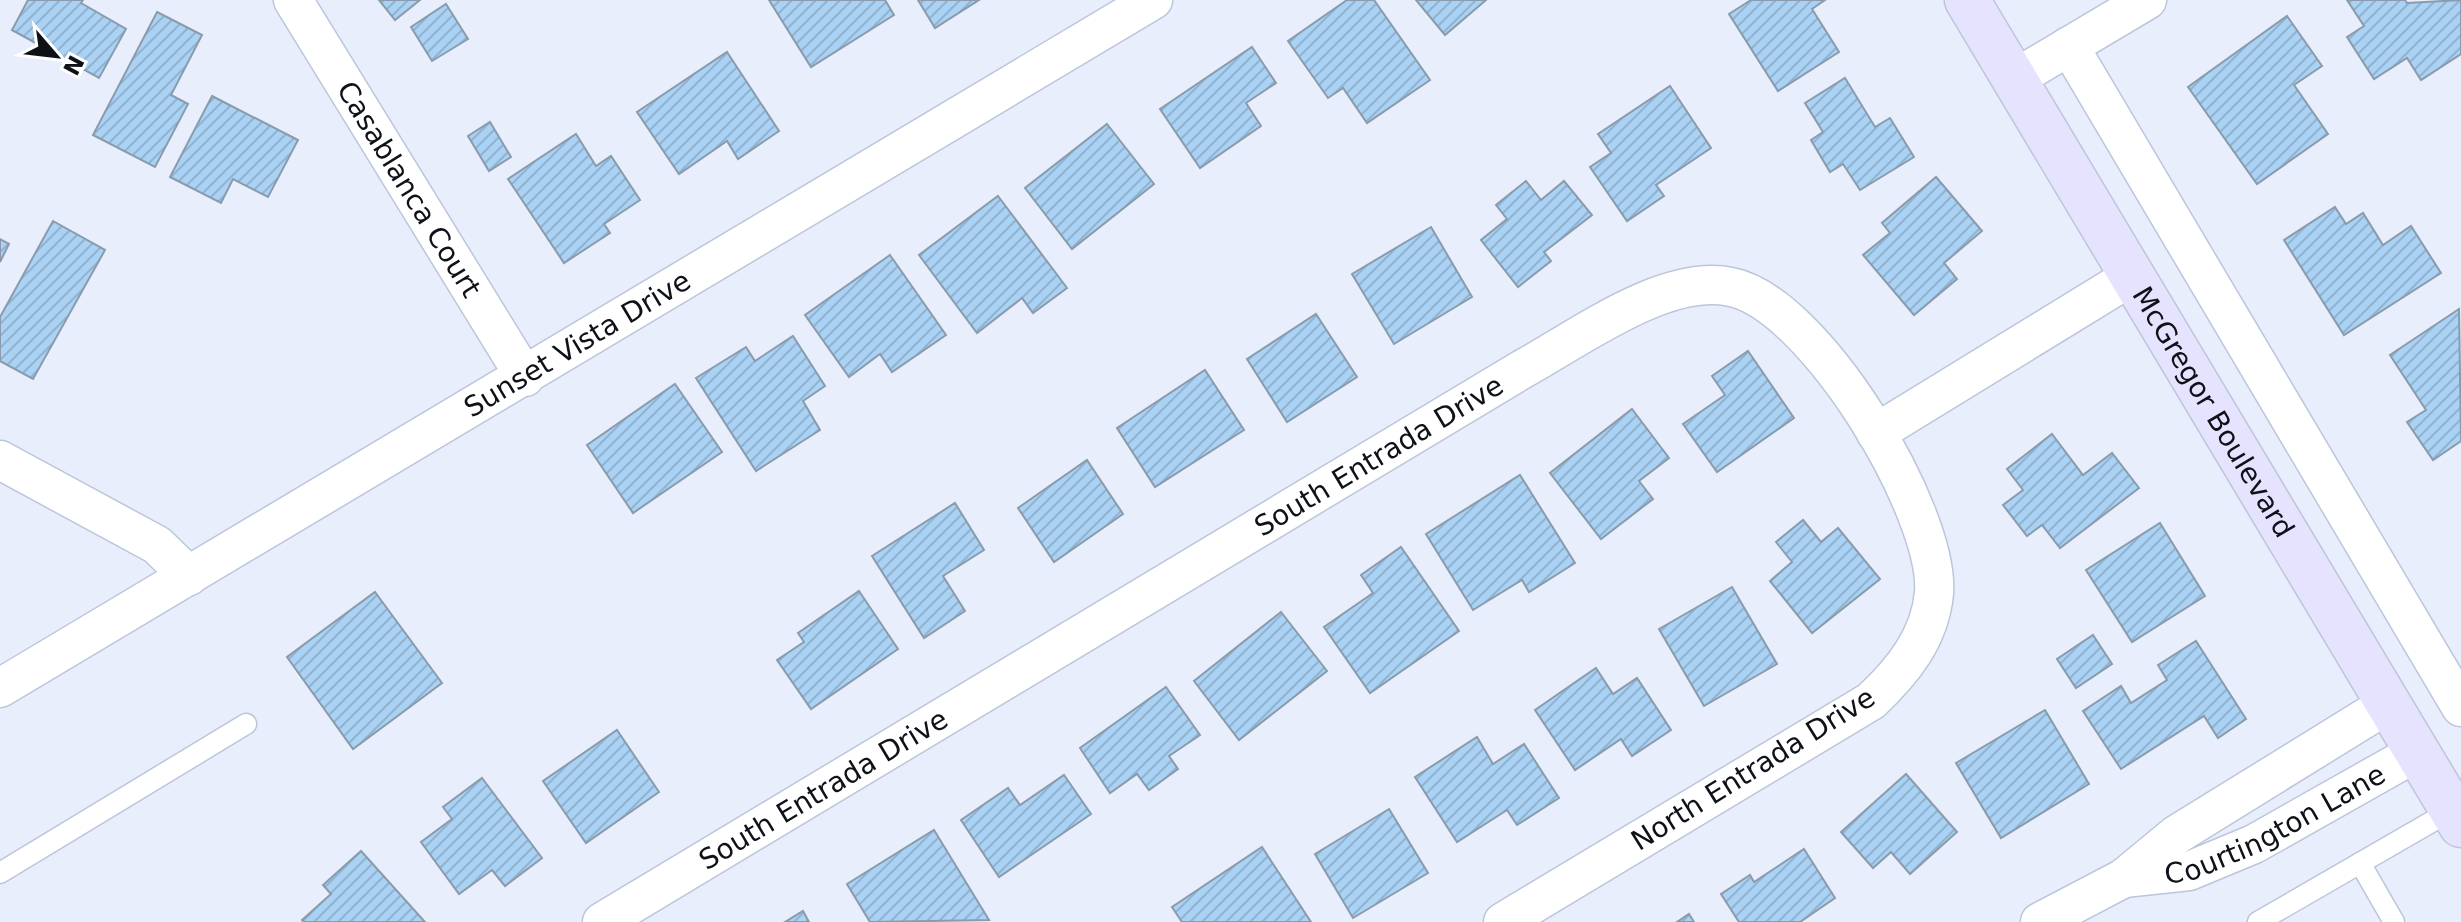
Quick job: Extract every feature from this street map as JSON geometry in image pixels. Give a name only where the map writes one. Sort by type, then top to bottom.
[{"type":"main road","name":"McGregor Boulevard","points":[[1967,0],[2457,818]]},
{"type":"street","name":"Casablanca Court","points":[[293,0],[525,377]]},
{"type":"street","name":"Sunset Vista Drive","points":[[0,688],[1153,0]]},
{"type":"street","points":[[2014,79],[2147,0]]},
{"type":"street","points":[[2069,46],[2461,707]]},
{"type":"street","points":[[1876,433],[2132,276]]},
{"type":"street","name":"South Entrada Drive","points":[[602,922],[1521,370],[1649,299],[1690,285],[1733,287],[1768,304],[1819,355],[1876,433]]},
{"type":"street","name":"North Entrada Drive","points":[[1503,922],[1871,701],[1902,672],[1923,634],[1934,594],[1931,554],[1919,513],[1876,433]]},
{"type":"street","points":[[0,460],[157,545],[189,576]]},
{"type":"street","name":"Courtington Lane","points":[[2040,922],[2124,878],[2176,835],[2388,704]]},
{"type":"street","name":"Courtington Lane","points":[[2124,878],[2189,871],[2254,844],[2417,752]]},
{"type":"lane","points":[[0,873],[246,724]]},
{"type":"lane","points":[[2258,922],[2360,863],[2457,818]]},
{"type":"lane","points":[[2360,863],[2394,922]]},
{"type":"building","points":[[28,0],[83,0],[81,3],[126,29],[99,78],[12,30]]},
{"type":"building","points":[[379,0],[420,0],[395,20]]},
{"type":"building","points":[[769,0],[885,0],[894,15],[811,67]]},
{"type":"building","points":[[918,0],[979,0],[935,28]]},
{"type":"building","points":[[1347,0],[1374,0],[1430,80],[1367,123],[1343,88],[1328,98],[1288,41]]},
{"type":"building","points":[[1416,0],[1486,0],[1445,35]]},
{"type":"building","points":[[1751,0],[1825,0],[1812,9],[1839,52],[1778,91],[1729,14]]},
{"type":"building","points":[[2347,0],[2405,0],[2407,3],[2461,0],[2461,54],[2421,80],[2407,58],[2374,79],[2347,37],[2364,26]]},
{"type":"building","points":[[446,4],[468,39],[432,61],[411,27]]},
{"type":"building","points":[[157,12],[202,35],[171,95],[188,104],[155,167],[93,135]]},
{"type":"building","points":[[2287,16],[2322,66],[2294,85],[2328,134],[2257,184],[2188,87]]},
{"type":"building","points":[[1252,47],[1276,83],[1246,103],[1261,126],[1200,168],[1160,109]]},
{"type":"building","points":[[727,52],[779,131],[738,159],[727,141],[679,174],[637,112]]},
{"type":"building","points":[[1845,78],[1875,127],[1890,118],[1914,157],[1860,190],[1843,164],[1830,172],[1811,140],[1823,132],[1805,103]]},
{"type":"building","points":[[1670,86],[1711,148],[1656,185],[1664,196],[1627,221],[1590,167],[1611,153],[1598,134]]},
{"type":"building","points":[[212,96],[298,140],[268,197],[233,179],[221,203],[170,177]]},
{"type":"building","points":[[490,122],[511,157],[489,171],[468,136]]},
{"type":"building","points":[[1107,124],[1154,184],[1072,249],[1025,188]]},
{"type":"building","points":[[576,134],[596,166],[611,156],[640,200],[604,224],[610,233],[564,263],[508,179]]},
{"type":"building","points":[[1936,177],[1982,231],[1944,263],[1957,279],[1914,315],[1863,255],[1890,233],[1882,223]]},
{"type":"building","points":[[1526,181],[1541,200],[1564,181],[1592,215],[1544,252],[1551,261],[1518,287],[1481,240],[1507,219],[1496,205]]},
{"type":"building","points":[[998,196],[1067,288],[1033,313],[1022,298],[977,333],[919,255]]},
{"type":"building","points":[[2335,207],[2346,224],[2363,213],[2383,245],[2411,226],[2441,273],[2344,335],[2284,240]]},
{"type":"building","points":[[53,221],[105,250],[33,379],[0,361],[0,317]]},
{"type":"building","points":[[1431,227],[1472,297],[1394,344],[1352,274]]},
{"type":"building","points":[[0,239],[9,244],[0,262]]},
{"type":"building","points":[[890,255],[946,335],[892,372],[880,354],[849,377],[805,315]]},
{"type":"building","points":[[2459,309],[2461,441],[2433,460],[2407,422],[2426,410],[2390,355]]},
{"type":"building","points":[[1316,314],[1357,377],[1287,422],[1247,359]]},
{"type":"building","points":[[793,336],[825,386],[803,401],[820,430],[756,471],[696,378],[746,347],[755,361]]},
{"type":"building","points":[[1748,351],[1794,418],[1717,472],[1683,424],[1725,395],[1712,376]]},
{"type":"building","points":[[1205,370],[1244,430],[1155,487],[1117,428]]},
{"type":"building","points":[[675,384],[722,452],[633,513],[587,445]]},
{"type":"building","points":[[1632,409],[1669,458],[1639,481],[1653,499],[1601,539],[1550,473]]},
{"type":"building","points":[[2052,434],[2083,475],[2112,453],[2139,488],[2060,548],[2042,525],[2027,536],[2003,505],[2023,490],[2007,469]]},
{"type":"building","points":[[1087,460],[1123,514],[1054,562],[1018,508]]},
{"type":"building","points":[[1520,475],[1575,563],[1529,592],[1522,580],[1473,610],[1426,534]]},
{"type":"building","points":[[955,503],[984,550],[943,576],[965,611],[924,638],[872,556]]},
{"type":"building","points":[[1803,520],[1821,542],[1838,528],[1880,579],[1812,633],[1770,581],[1792,562],[1776,542]]},
{"type":"building","points":[[2160,523],[2205,596],[2132,642],[2086,570]]},
{"type":"building","points":[[1401,547],[1459,631],[1370,693],[1324,627],[1373,593],[1361,575]]},
{"type":"building","points":[[1732,587],[1777,664],[1704,706],[1659,629]]},
{"type":"building","points":[[859,591],[898,649],[811,709],[777,660],[804,642],[798,633]]},
{"type":"building","points":[[375,592],[442,683],[353,749],[287,657]]},
{"type":"building","points":[[1281,612],[1327,671],[1239,740],[1194,681]]},
{"type":"building","points":[[2093,635],[2112,664],[2076,688],[2057,659]]},
{"type":"building","points":[[2196,641],[2246,719],[2218,738],[2204,716],[2121,769],[2083,711],[2121,686],[2131,703],[2167,680],[2158,665]]},
{"type":"building","points":[[1596,668],[1613,694],[1637,678],[1671,730],[1632,756],[1621,739],[1575,770],[1535,710]]},
{"type":"building","points":[[1166,687],[1200,735],[1169,756],[1178,769],[1149,790],[1137,774],[1110,793],[1080,748]]},
{"type":"building","points":[[2045,710],[2089,784],[2001,838],[1956,763]]},
{"type":"building","points":[[617,730],[659,792],[586,843],[543,781]]},
{"type":"building","points":[[1477,737],[1493,764],[1524,744],[1559,798],[1517,825],[1507,810],[1457,842],[1415,777]]},
{"type":"building","points":[[1906,774],[1957,832],[1910,874],[1891,852],[1873,868],[1841,832]]},
{"type":"building","points":[[1064,775],[1091,814],[999,877],[961,820],[1008,788],[1020,805]]},
{"type":"building","points":[[482,778],[542,858],[505,886],[492,870],[459,894],[421,842],[452,819],[443,807]]},
{"type":"building","points":[[1389,809],[1428,873],[1353,918],[1315,854]]},
{"type":"building","points":[[934,830],[989,920],[870,922],[847,884]]},
{"type":"building","points":[[1262,847],[1311,922],[1182,922],[1172,907]]},
{"type":"building","points":[[1804,849],[1835,898],[1800,922],[1739,922],[1721,894],[1750,875],[1754,882]]},
{"type":"building","points":[[361,851],[425,922],[302,920],[331,894],[323,885]]},
{"type":"building","points":[[803,911],[809,922],[785,922]]},
{"type":"building","points":[[1689,914],[1694,922],[1677,922]]}]
